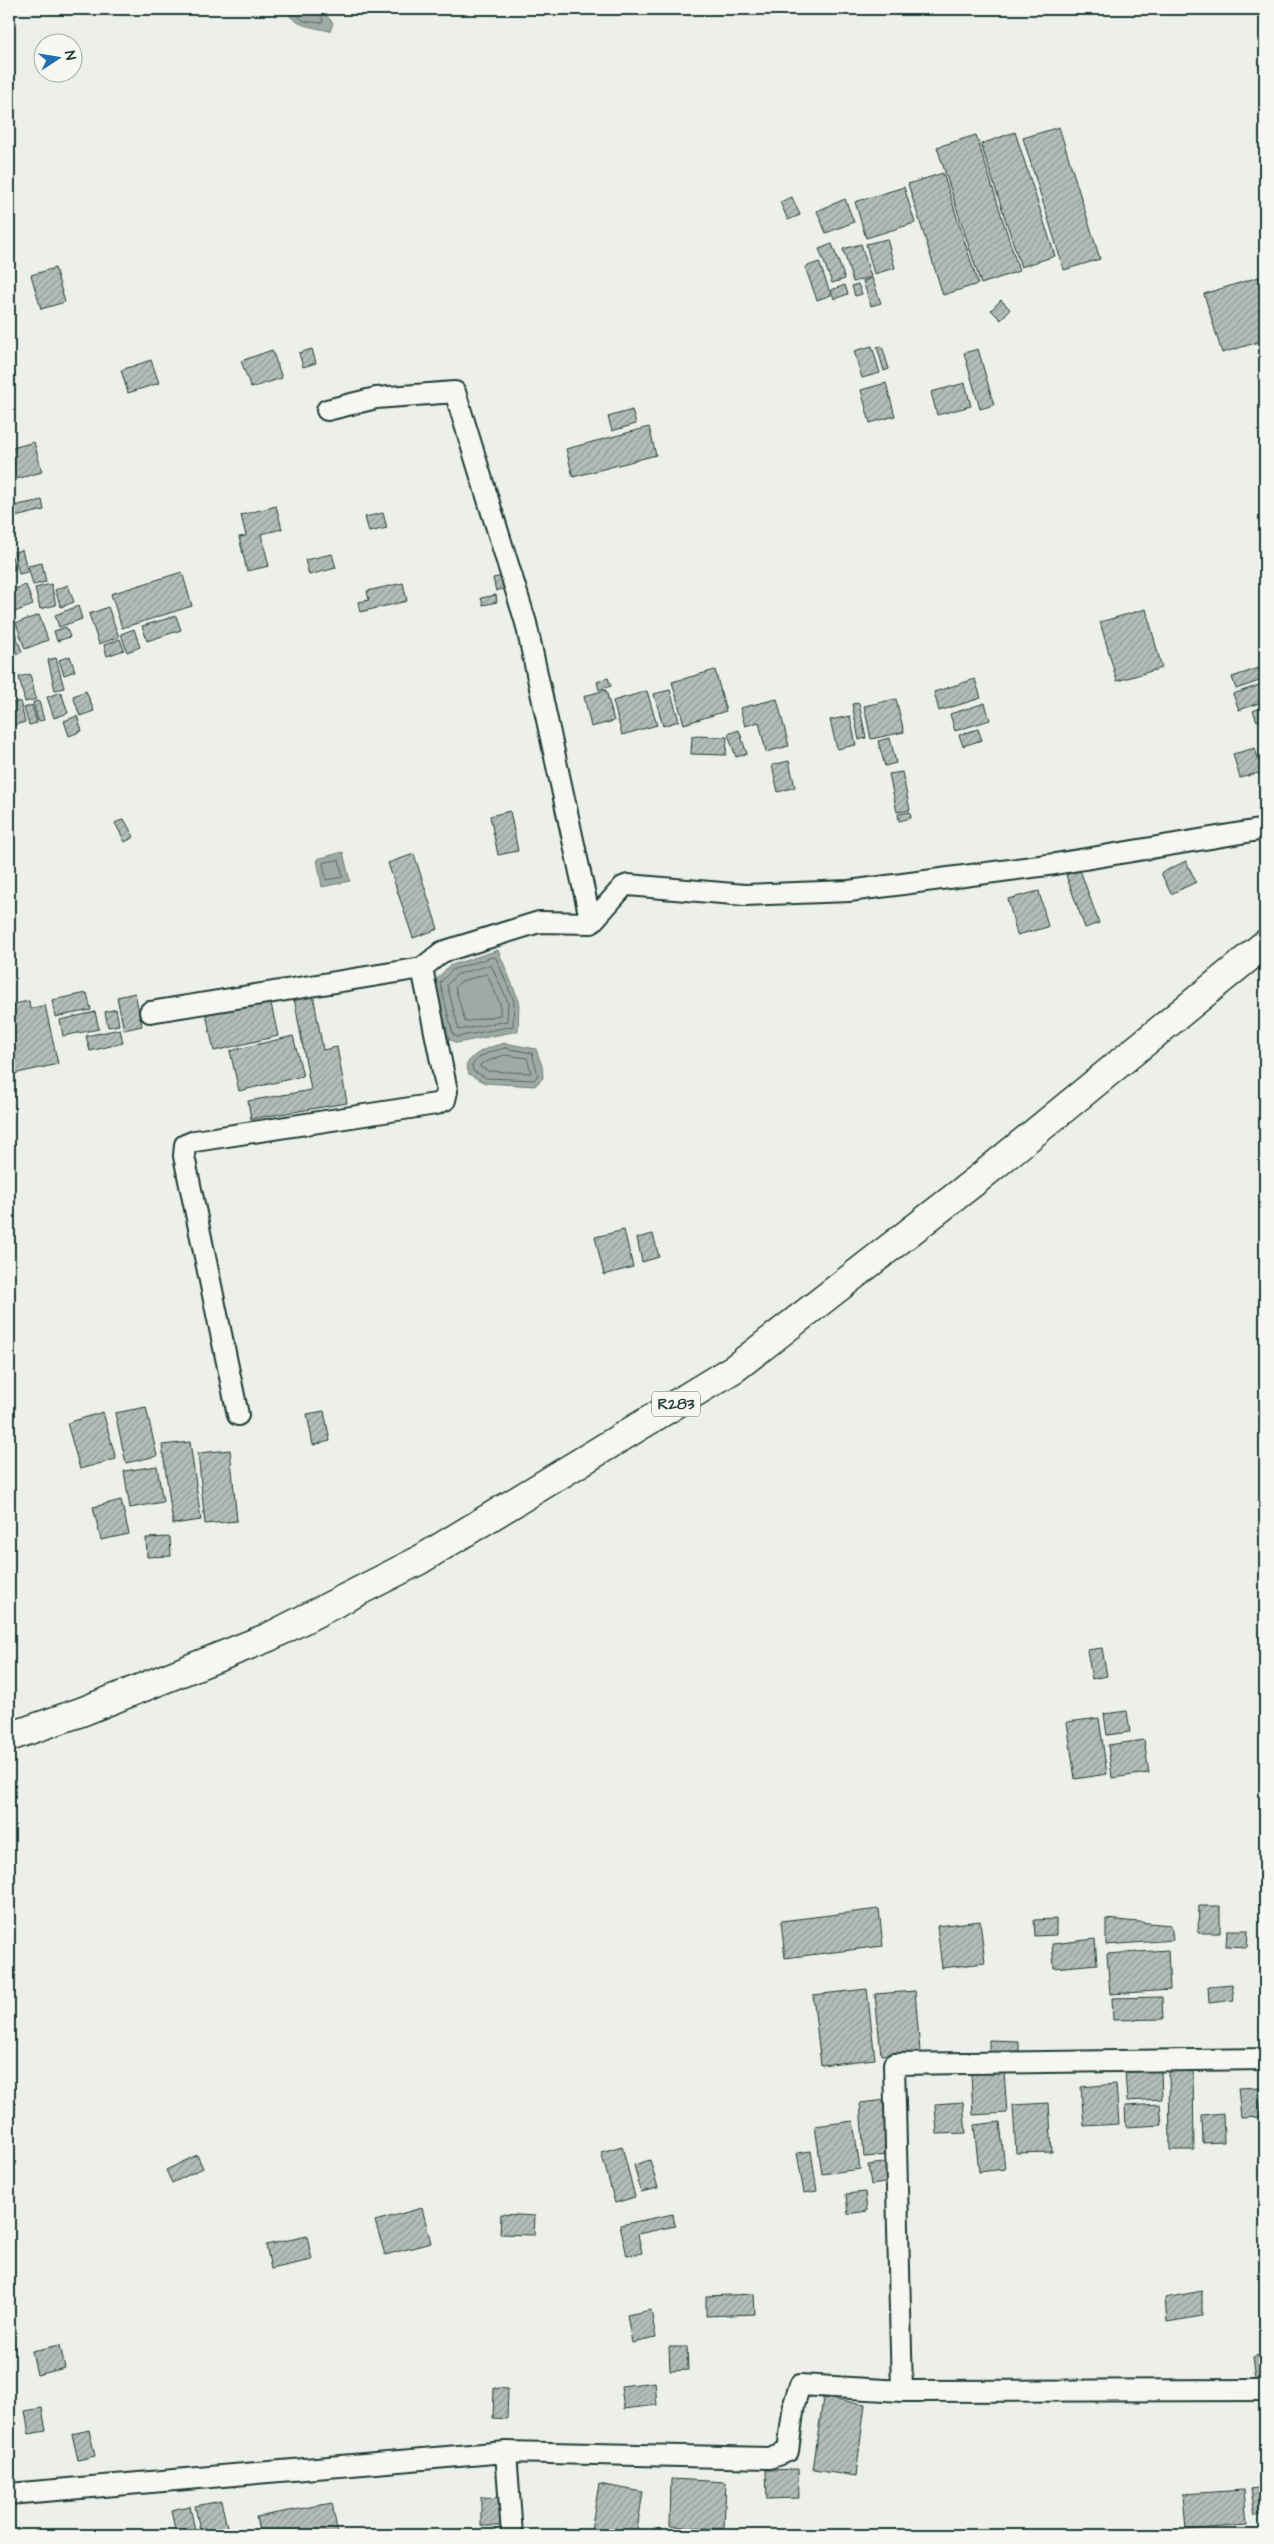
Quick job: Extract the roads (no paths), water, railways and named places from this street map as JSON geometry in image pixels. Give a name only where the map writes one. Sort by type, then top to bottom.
[{"type":"main road","name":"R283","points":[[9,1737],[90,1708],[287,1628],[418,1561],[735,1368],[978,1179],[1265,944]]},
{"type":"street","points":[[327,410],[376,398],[455,392],[526,623],[591,923]]},
{"type":"street","points":[[150,1012],[422,968],[442,952],[539,922],[591,923],[623,887],[628,885],[745,895],[849,891],[1055,864],[1265,829]]},
{"type":"street","points":[[238,1415],[184,1156],[186,1145],[195,1141],[436,1104],[446,1100],[447,1091],[422,968]]},
{"type":"street","points":[[902,2391],[894,2064],[1265,2058]]},
{"type":"street","points":[[9,2494],[506,2452],[769,2458],[788,2451],[794,2404],[800,2385],[902,2391],[1265,2390]]},
{"type":"street","points":[[506,2452],[512,2535]]},
{"type":"water","points":[[283,9],[321,9],[333,23],[330,31],[309,27],[299,23]]},
{"type":"water","points":[[343,852],[350,881],[322,887],[317,859]]},
{"type":"water","points":[[498,950],[519,1001],[518,1031],[457,1043],[449,1039],[434,982],[449,966]]},
{"type":"water","points":[[505,1043],[536,1049],[542,1066],[543,1078],[535,1086],[485,1083],[469,1074],[466,1065],[474,1056],[488,1048]]}]
